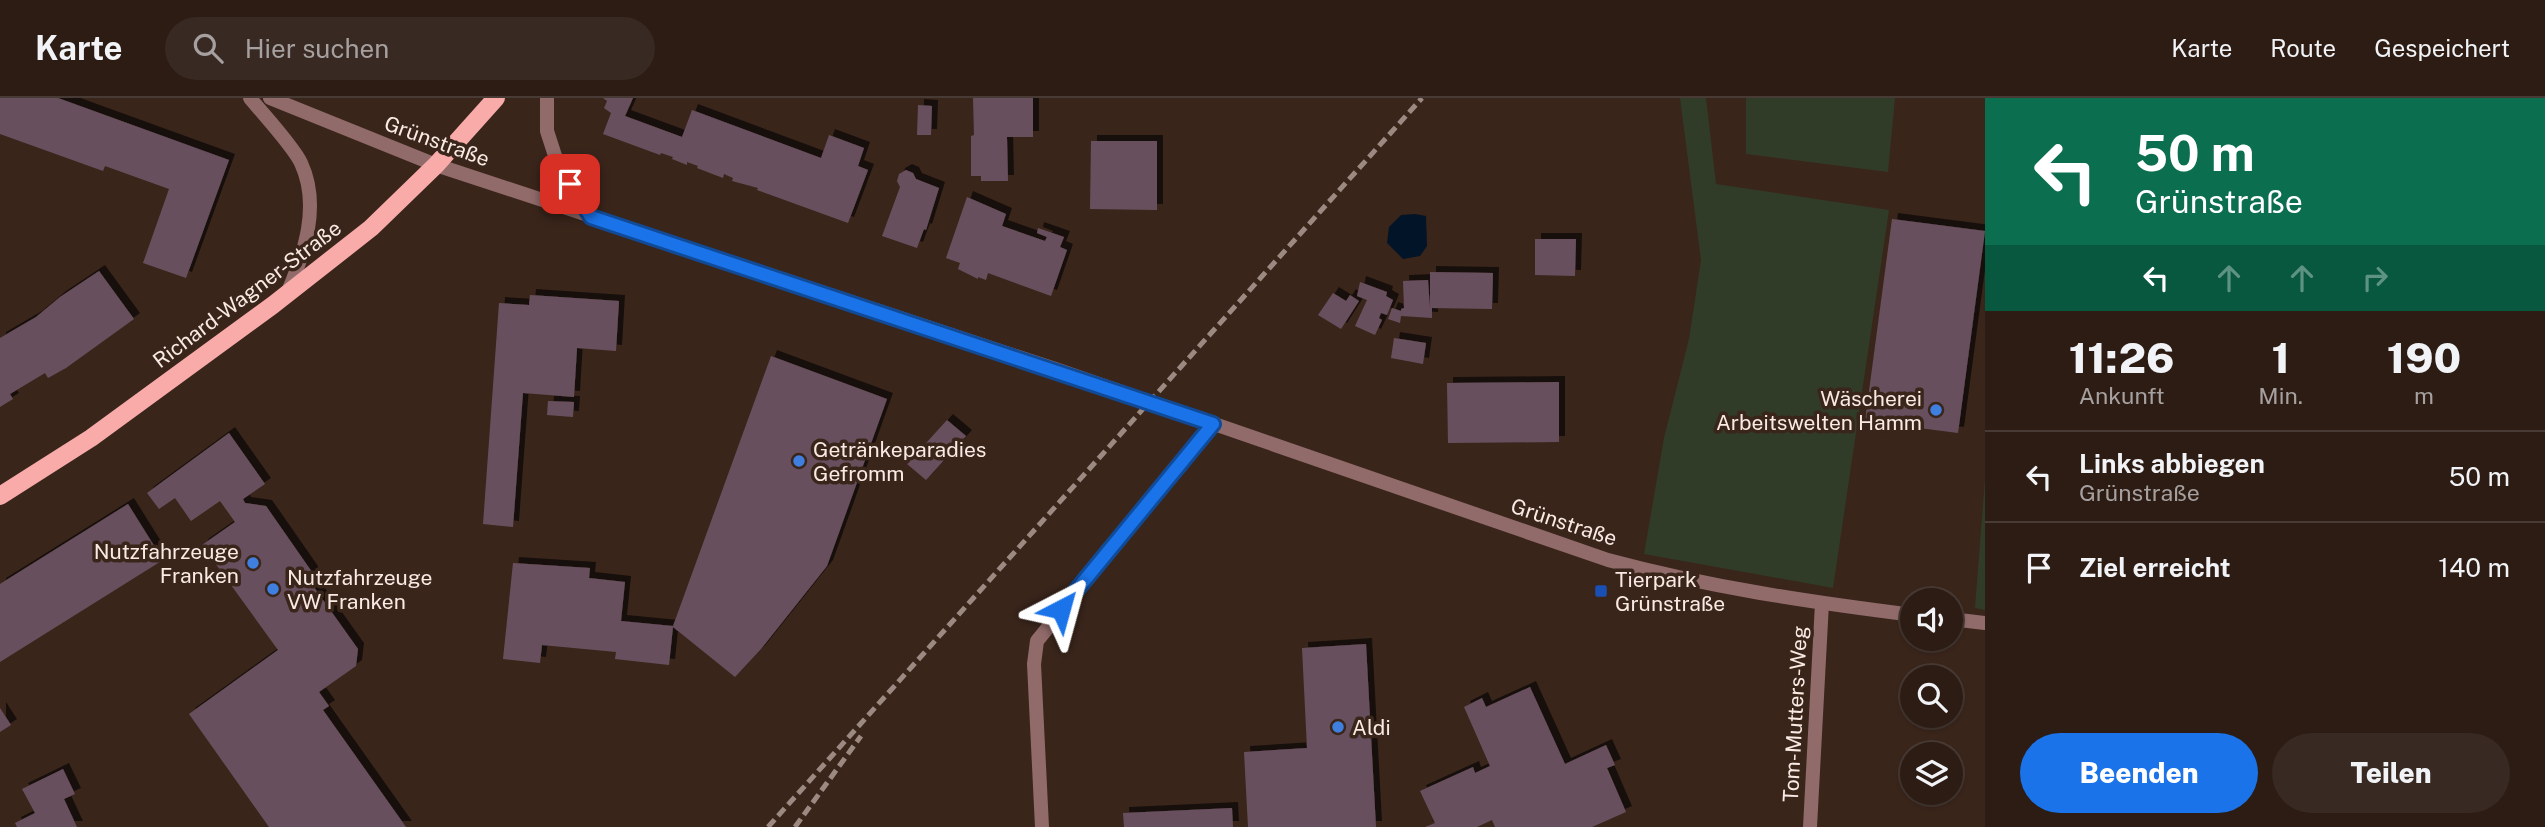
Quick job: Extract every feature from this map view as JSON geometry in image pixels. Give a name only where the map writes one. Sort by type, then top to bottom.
[{"type":"main road","name":"Richard-Wagner-Straße","points":[[0,496],[91,438],[286,295],[371,228],[436,165],[496,98]]},
{"type":"street","points":[[250,98],[301,162],[307,187],[310,217],[302,259],[286,295]]},
{"type":"street","name":"Grünstraße","points":[[270,98],[436,165],[1213,424],[1608,560],[1695,582],[1900,613]]},
{"type":"street","points":[[547,98],[547,131],[559,168],[591,217]]},
{"type":"street","points":[[1042,827],[1034,664],[1037,641],[1213,424]]},
{"type":"street","name":"Tom-Mutters-Weg","points":[[1810,827],[1822,603]]},
{"type":"street","points":[[1963,620],[1985,623]]},
{"type":"green space","points":[[1680,98],[1706,98],[1716,184],[1889,210],[1833,588],[1644,554],[1664,438],[1689,339],[1701,260]]},
{"type":"green space","points":[[1746,98],[1895,98],[1888,172],[1746,154]]},
{"type":"green space","points":[[1985,479],[1985,610],[1975,608]]},
{"type":"water","points":[[1401,215],[1426,216],[1427,246],[1420,256],[1403,259],[1387,243],[1389,227]]},
{"type":"building","points":[[0,98],[58,98],[229,160],[186,278],[143,263],[169,189],[105,166],[103,171],[0,134]]},
{"type":"building","points":[[603,98],[633,98],[625,116],[682,137],[692,110],[821,158],[829,135],[864,148],[858,166],[868,170],[848,223],[757,190],[758,188],[732,181],[733,178],[724,174],[723,178],[697,168],[698,166],[687,162],[687,165],[672,159],[673,157],[661,153],[660,155],[603,134],[611,113],[604,108],[607,101]]},
{"type":"building","points":[[973,98],[1033,98],[1033,137],[1007,137],[1008,181],[981,181],[981,176],[971,176]]},
{"type":"building","points":[[918,105],[932,106],[931,135],[917,135]]},
{"type":"building","points":[[1091,141],[1157,141],[1157,210],[1090,209]]},
{"type":"building","points":[[906,170],[913,173],[916,179],[939,188],[926,230],[924,229],[917,248],[882,236],[900,187],[897,181],[899,174]]},
{"type":"building","points":[[967,197],[1006,214],[1002,226],[1045,241],[1047,237],[1037,233],[1038,228],[1064,237],[1060,247],[1067,250],[1051,296],[988,273],[986,280],[978,279],[958,269],[960,263],[946,258]]},
{"type":"building","points":[[1892,219],[1985,231],[1958,433],[1865,421]]},
{"type":"building","points":[[1535,239],[1576,239],[1575,276],[1535,275]]},
{"type":"building","points":[[99,271],[134,319],[66,368],[48,378],[45,373],[10,394],[13,399],[0,407],[0,338],[36,317]]},
{"type":"building","points":[[1430,272],[1493,273],[1492,309],[1432,308],[1432,318],[1401,316],[1400,323],[1388,319],[1392,308],[1401,311],[1404,308],[1403,281],[1428,280],[1430,308]]},
{"type":"building","points":[[1360,282],[1387,292],[1386,296],[1393,300],[1387,315],[1381,313],[1379,318],[1382,320],[1375,335],[1355,326],[1367,300],[1357,296]]},
{"type":"building","points":[[1333,293],[1346,301],[1350,295],[1359,301],[1341,329],[1318,315]]},
{"type":"building","points":[[530,295],[619,301],[616,351],[577,348],[574,397],[523,393],[513,527],[483,524],[499,303],[529,305]]},
{"type":"building","points":[[1394,338],[1426,343],[1423,364],[1391,358]]},
{"type":"building","points":[[771,356],[887,399],[827,566],[761,649],[735,677],[673,627],[669,665],[615,659],[616,652],[542,645],[540,663],[503,659],[513,563],[590,568],[589,578],[625,582],[621,621],[673,626]]},
{"type":"building","points":[[1559,382],[1559,442],[1448,443],[1447,383]]},
{"type":"building","points":[[548,401],[574,402],[573,417],[547,415]]},
{"type":"building","points":[[947,420],[966,436],[926,480],[907,464]]},
{"type":"building","points":[[229,433],[265,484],[243,499],[245,503],[266,506],[312,572],[311,583],[358,649],[356,666],[319,692],[329,706],[323,710],[406,827],[269,827],[189,714],[278,650],[202,545],[235,522],[220,501],[191,521],[175,498],[159,509],[147,493]]},
{"type":"building","points":[[128,504],[163,560],[0,662],[0,584]]},
{"type":"building","name":"Aldi","points":[[1366,644],[1376,827],[1248,827],[1244,752],[1307,748],[1302,648]]},
{"type":"building","points":[[1530,687],[1565,764],[1606,745],[1615,765],[1607,768],[1626,812],[1592,827],[1495,827],[1492,820],[1477,827],[1425,827],[1435,823],[1420,791],[1473,767],[1475,773],[1490,766],[1464,707],[1482,698],[1486,707]]},
{"type":"building","points":[[0,708],[11,725],[0,732]]},
{"type":"building","points":[[63,769],[75,794],[64,799],[77,827],[17,827],[15,823],[35,813],[22,789]]},
{"type":"building","points":[[1232,808],[1233,827],[1124,827],[1123,813]]},
{"type":"railway","points":[[768,827],[1422,98]]},
{"type":"railway","points":[[795,827],[861,736]]},
{"type":"place","name":"Wäscherei Arbeitswelten Hamm","points":[[1936,410]]},
{"type":"place","name":"Getränkeparadies Gefromm","points":[[799,461]]},
{"type":"place","name":"Nutzfahrzeuge Franken","points":[[253,563]]},
{"type":"place","name":"Nutzfahrzeuge VW Franken","points":[[273,589]]},
{"type":"place","name":"Tierpark Grünstraße","points":[[1601,591]]},
{"type":"place","name":"Aldi","points":[[1338,727]]},
{"type":"route","points":[[570,184],[591,217],[1213,424],[1061,609]]}]
